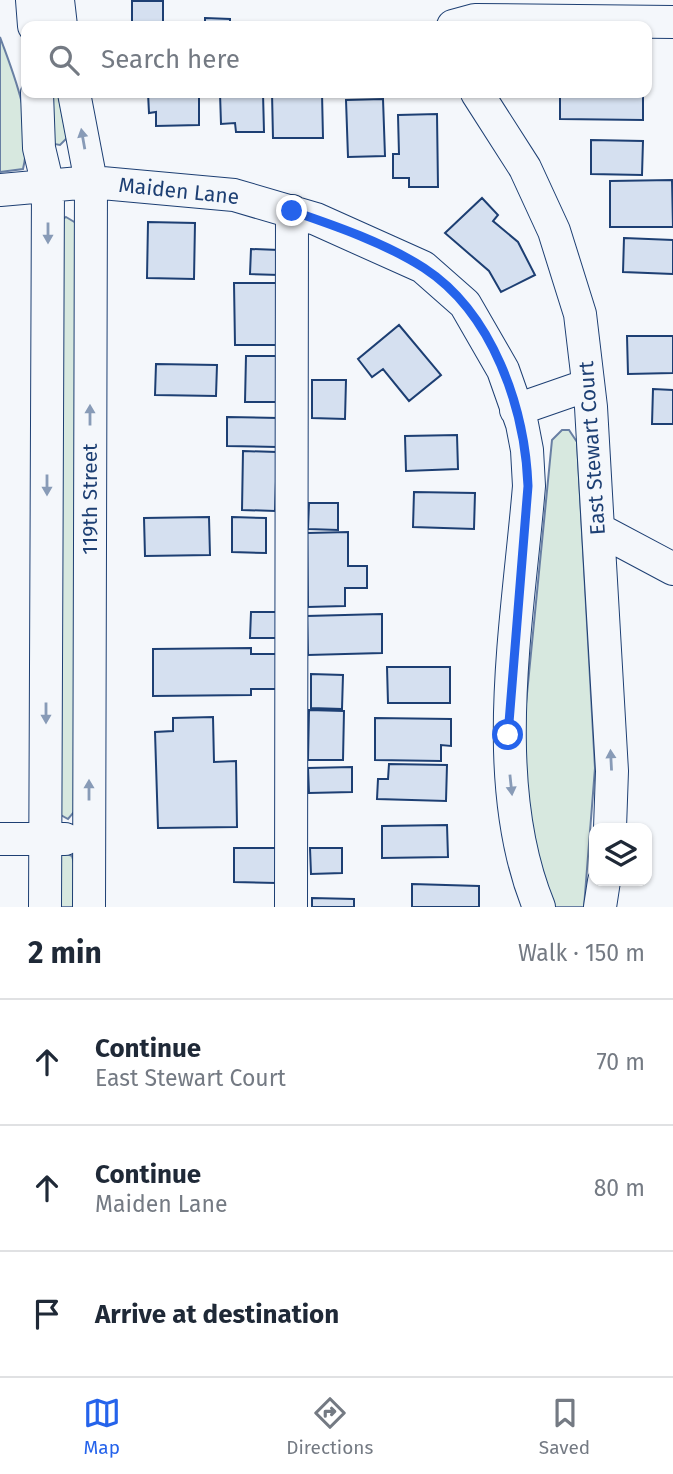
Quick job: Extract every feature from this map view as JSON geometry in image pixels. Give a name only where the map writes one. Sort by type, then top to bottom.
[{"type":"street","points":[[32,0],[34,21]]},
{"type":"street","points":[[58,0],[60,21]]},
{"type":"street","points":[[471,21],[574,21]]},
{"type":"street","points":[[652,22],[673,22]]},
{"type":"street","name":"119th Street","points":[[37,98],[39,148],[48,186],[45,907]]},
{"type":"street","name":"119th Street","points":[[75,98],[91,182],[89,907]]},
{"type":"street","name":"East Stewart Court","points":[[480,98],[525,168],[554,231],[580,314],[590,396],[598,529],[612,771],[610,823]]},
{"type":"street","name":"Maiden Lane","points":[[0,190],[91,182],[234,195],[292,211],[378,245],[423,267],[449,287],[465,304],[503,370],[519,417]]},
{"type":"street","points":[[291,907],[292,211]]},
{"type":"street","points":[[540,907],[519,841],[510,781],[508,735],[528,486],[527,450],[519,417],[590,396]]},
{"type":"street","points":[[598,529],[673,569]]},
{"type":"street","points":[[0,839],[89,839]]},
{"type":"street","points":[[600,907],[603,886]]},
{"type":"shaded area","points":[[0,37],[22,102],[26,152],[23,169],[0,172]]},
{"type":"shaded area","points":[[49,98],[59,98],[67,138],[60,145],[54,144]]},
{"type":"shaded area","points":[[66,217],[76,223],[74,812],[68,819],[59,814],[60,221]]},
{"type":"shaded area","points":[[562,430],[569,430],[577,442],[595,768],[584,907],[554,907],[538,864],[528,815],[524,765],[525,714],[552,440]]},
{"type":"shaded area","points":[[65,853],[72,856],[74,863],[74,907],[56,907],[60,855]]},
{"type":"building","points":[[132,1],[163,1],[163,21],[132,21]]},
{"type":"building","points":[[205,18],[230,19],[230,21],[205,21]]},
{"type":"building","points":[[148,98],[199,98],[199,125],[156,126],[156,112],[149,113]]},
{"type":"building","points":[[220,98],[263,98],[264,132],[236,132],[235,123],[221,124]]},
{"type":"building","points":[[272,98],[322,98],[323,138],[273,138]]},
{"type":"building","points":[[560,98],[643,98],[643,120],[560,119]]},
{"type":"building","points":[[383,99],[385,156],[348,157],[346,100]]},
{"type":"building","points":[[437,114],[438,187],[409,187],[409,178],[393,178],[393,154],[399,154],[398,115]]},
{"type":"building","points":[[591,140],[643,141],[642,175],[591,174]]},
{"type":"building","points":[[672,180],[673,227],[610,227],[610,181]]},
{"type":"building","points":[[482,198],[498,215],[493,221],[518,242],[535,275],[501,292],[489,271],[445,233]]},
{"type":"building","points":[[148,222],[195,223],[194,279],[147,278]]},
{"type":"building","points":[[624,238],[673,240],[673,274],[623,272]]},
{"type":"building","points":[[251,249],[279,250],[279,275],[250,274]]},
{"type":"building","points":[[234,283],[278,283],[279,345],[235,345]]},
{"type":"building","points":[[399,325],[441,375],[409,401],[383,369],[372,377],[358,359]]},
{"type":"building","points":[[627,336],[673,336],[673,373],[628,374]]},
{"type":"building","points":[[246,356],[279,356],[278,402],[245,402]]},
{"type":"building","points":[[156,364],[217,365],[216,396],[155,395]]},
{"type":"building","points":[[312,380],[346,380],[345,419],[312,418]]},
{"type":"building","points":[[653,389],[673,390],[673,424],[652,424]]},
{"type":"building","points":[[227,417],[278,418],[277,447],[227,446]]},
{"type":"building","points":[[457,435],[458,469],[406,471],[405,436]]},
{"type":"building","points":[[243,451],[277,452],[275,511],[242,510]]},
{"type":"building","points":[[414,492],[475,493],[474,529],[413,527]]},
{"type":"building","points":[[309,503],[338,503],[338,530],[308,529]]},
{"type":"building","points":[[209,517],[210,555],[145,556],[144,518]]},
{"type":"building","points":[[232,517],[266,518],[266,553],[232,552]]},
{"type":"building","points":[[348,532],[348,566],[367,566],[367,588],[345,588],[345,606],[308,607],[307,533]]},
{"type":"building","points":[[251,612],[276,612],[276,638],[250,638]]},
{"type":"building","points":[[382,614],[382,653],[308,655],[307,616]]},
{"type":"building","points":[[251,648],[251,654],[279,654],[279,689],[251,689],[251,695],[153,696],[153,649]]},
{"type":"building","points":[[387,667],[450,667],[450,703],[388,703]]},
{"type":"building","points":[[311,674],[343,675],[342,709],[311,708]]},
{"type":"building","points":[[309,710],[344,711],[343,760],[308,760]]},
{"type":"building","points":[[213,717],[214,762],[236,761],[237,827],[158,828],[155,732],[173,731],[173,718]]},
{"type":"building","points":[[375,718],[451,719],[451,746],[441,745],[441,761],[375,760]]},
{"type":"building","points":[[389,764],[447,765],[446,801],[377,799],[378,779],[388,779]]},
{"type":"building","points":[[352,767],[352,792],[309,793],[308,768]]},
{"type":"building","points":[[447,825],[448,857],[382,858],[382,826]]},
{"type":"building","points":[[234,848],[276,848],[276,883],[234,882]]},
{"type":"building","points":[[310,848],[342,848],[342,873],[311,874]]},
{"type":"building","points":[[412,884],[479,886],[479,907],[412,907]]},
{"type":"building","points":[[312,898],[354,899],[354,907],[312,907]]},
{"type":"route","points":[[292,211],[378,245],[423,267],[449,287],[465,304],[503,370],[522,424],[527,450],[528,486],[508,735]]}]
